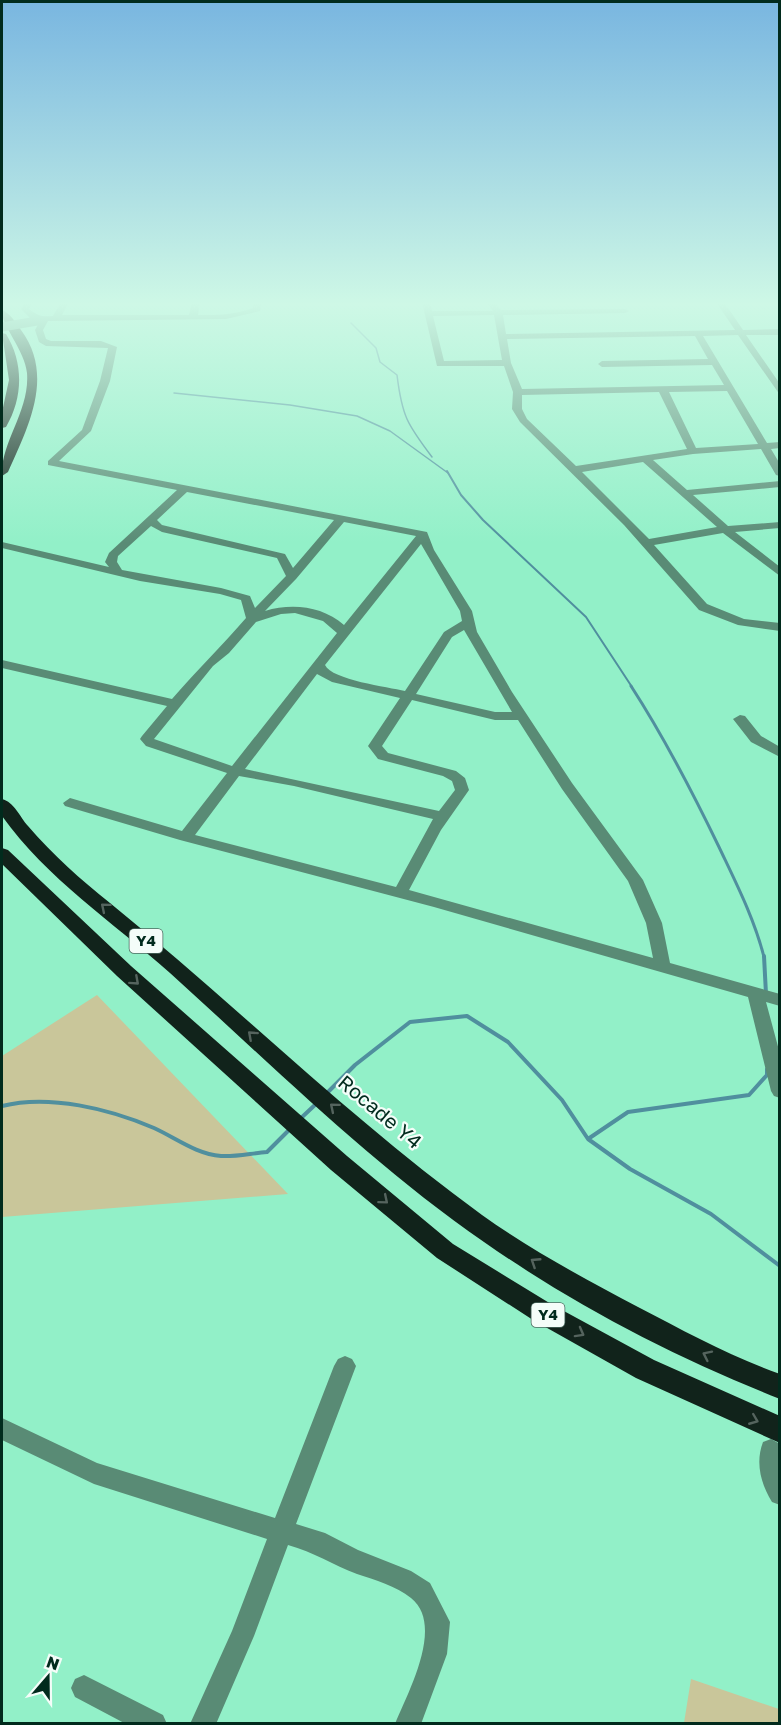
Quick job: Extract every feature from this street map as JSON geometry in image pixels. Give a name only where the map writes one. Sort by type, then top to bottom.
[{"type":"highway","points":[[2,425],[14,382]]},
{"type":"highway","points":[[2,472],[29,409],[33,382]]},
{"type":"highway","name":"Rocade Y4","points":[[2,804],[36,849],[157,951],[295,1074],[473,1221],[564,1281],[660,1332],[752,1377],[780,1387]]},
{"type":"highway","name":"Y4","points":[[2,854],[124,971],[339,1163],[445,1251],[542,1312],[775,1440]]},
{"type":"street","points":[[104,382],[86,431],[52,463],[183,490],[423,534]]},
{"type":"street","points":[[514,382],[518,392],[517,409],[523,420],[647,543],[705,609],[742,622],[780,627]]},
{"type":"street","points":[[727,382],[780,473]]},
{"type":"street","points":[[518,392],[730,388]]},
{"type":"street","points":[[663,390],[693,451]]},
{"type":"street","points":[[573,470],[693,451],[780,445]]},
{"type":"street","points":[[647,460],[725,529],[780,573]]},
{"type":"street","points":[[684,493],[780,484]]},
{"type":"street","points":[[117,571],[111,562],[113,555],[183,490]]},
{"type":"street","points":[[151,519],[158,527],[166,530],[281,555],[292,578]]},
{"type":"street","points":[[341,519],[292,578],[225,650],[209,663],[147,739],[151,743],[234,771],[294,782],[443,816]]},
{"type":"street","points":[[647,543],[725,529],[780,525]]},
{"type":"street","points":[[423,534],[428,550],[466,611],[471,632],[522,716],[567,786],[635,880],[654,923],[663,968]]},
{"type":"street","points":[[185,837],[318,664],[423,534]]},
{"type":"street","points":[[2,545],[246,598],[252,619]]},
{"type":"street","points":[[252,619],[290,609],[329,619],[340,626],[343,633]]},
{"type":"street","points":[[400,893],[443,816],[462,790],[458,777],[383,756],[375,746],[448,635],[469,622]]},
{"type":"street","points":[[2,664],[175,704]]},
{"type":"street","points":[[318,664],[322,672],[329,676],[495,716],[522,716]]},
{"type":"street","points":[[740,719],[756,740],[780,753]]},
{"type":"street","points":[[70,803],[185,837],[400,893],[780,1000]]},
{"type":"street","points":[[756,994],[780,1091]]},
{"type":"street","points":[[203,1724],[242,1636],[345,1366]]},
{"type":"street","points":[[2,1429],[94,1473],[243,1521],[317,1541],[352,1560],[403,1579],[422,1591],[438,1622],[435,1654],[408,1724]]},
{"type":"street","points":[[775,1440],[769,1468],[772,1482],[780,1494]]},
{"type":"street","points":[[84,1688],[154,1724]]},
{"type":"shaded area","points":[[97,995],[288,1194],[2,1217],[2,1056]]},
{"type":"shaded area","points":[[691,1679],[779,1709],[779,1723],[684,1723]]},
{"type":"waterway","points":[[398,382],[407,419],[432,457]]},
{"type":"waterway","points":[[174,393],[290,405],[357,416],[390,431],[448,473]]},
{"type":"waterway","points":[[447,471],[461,495],[483,520],[586,617],[632,687]]},
{"type":"waterway","points":[[631,686],[666,745],[709,826],[744,901],[764,957]]},
{"type":"waterway","points":[[764,956],[766,994]]},
{"type":"waterway","points":[[326,1094],[355,1065],[410,1022],[467,1016],[508,1042],[562,1100],[588,1139]]},
{"type":"waterway","points":[[588,1139],[628,1112],[749,1095],[767,1075],[767,1069]]},
{"type":"waterway","points":[[2,1106],[39,1102],[79,1105],[137,1121],[186,1145],[221,1156],[267,1152],[289,1130]]},
{"type":"waterway","points":[[300,1119],[317,1103]]},
{"type":"waterway","points":[[588,1139],[630,1169],[711,1214],[780,1266]]}]
